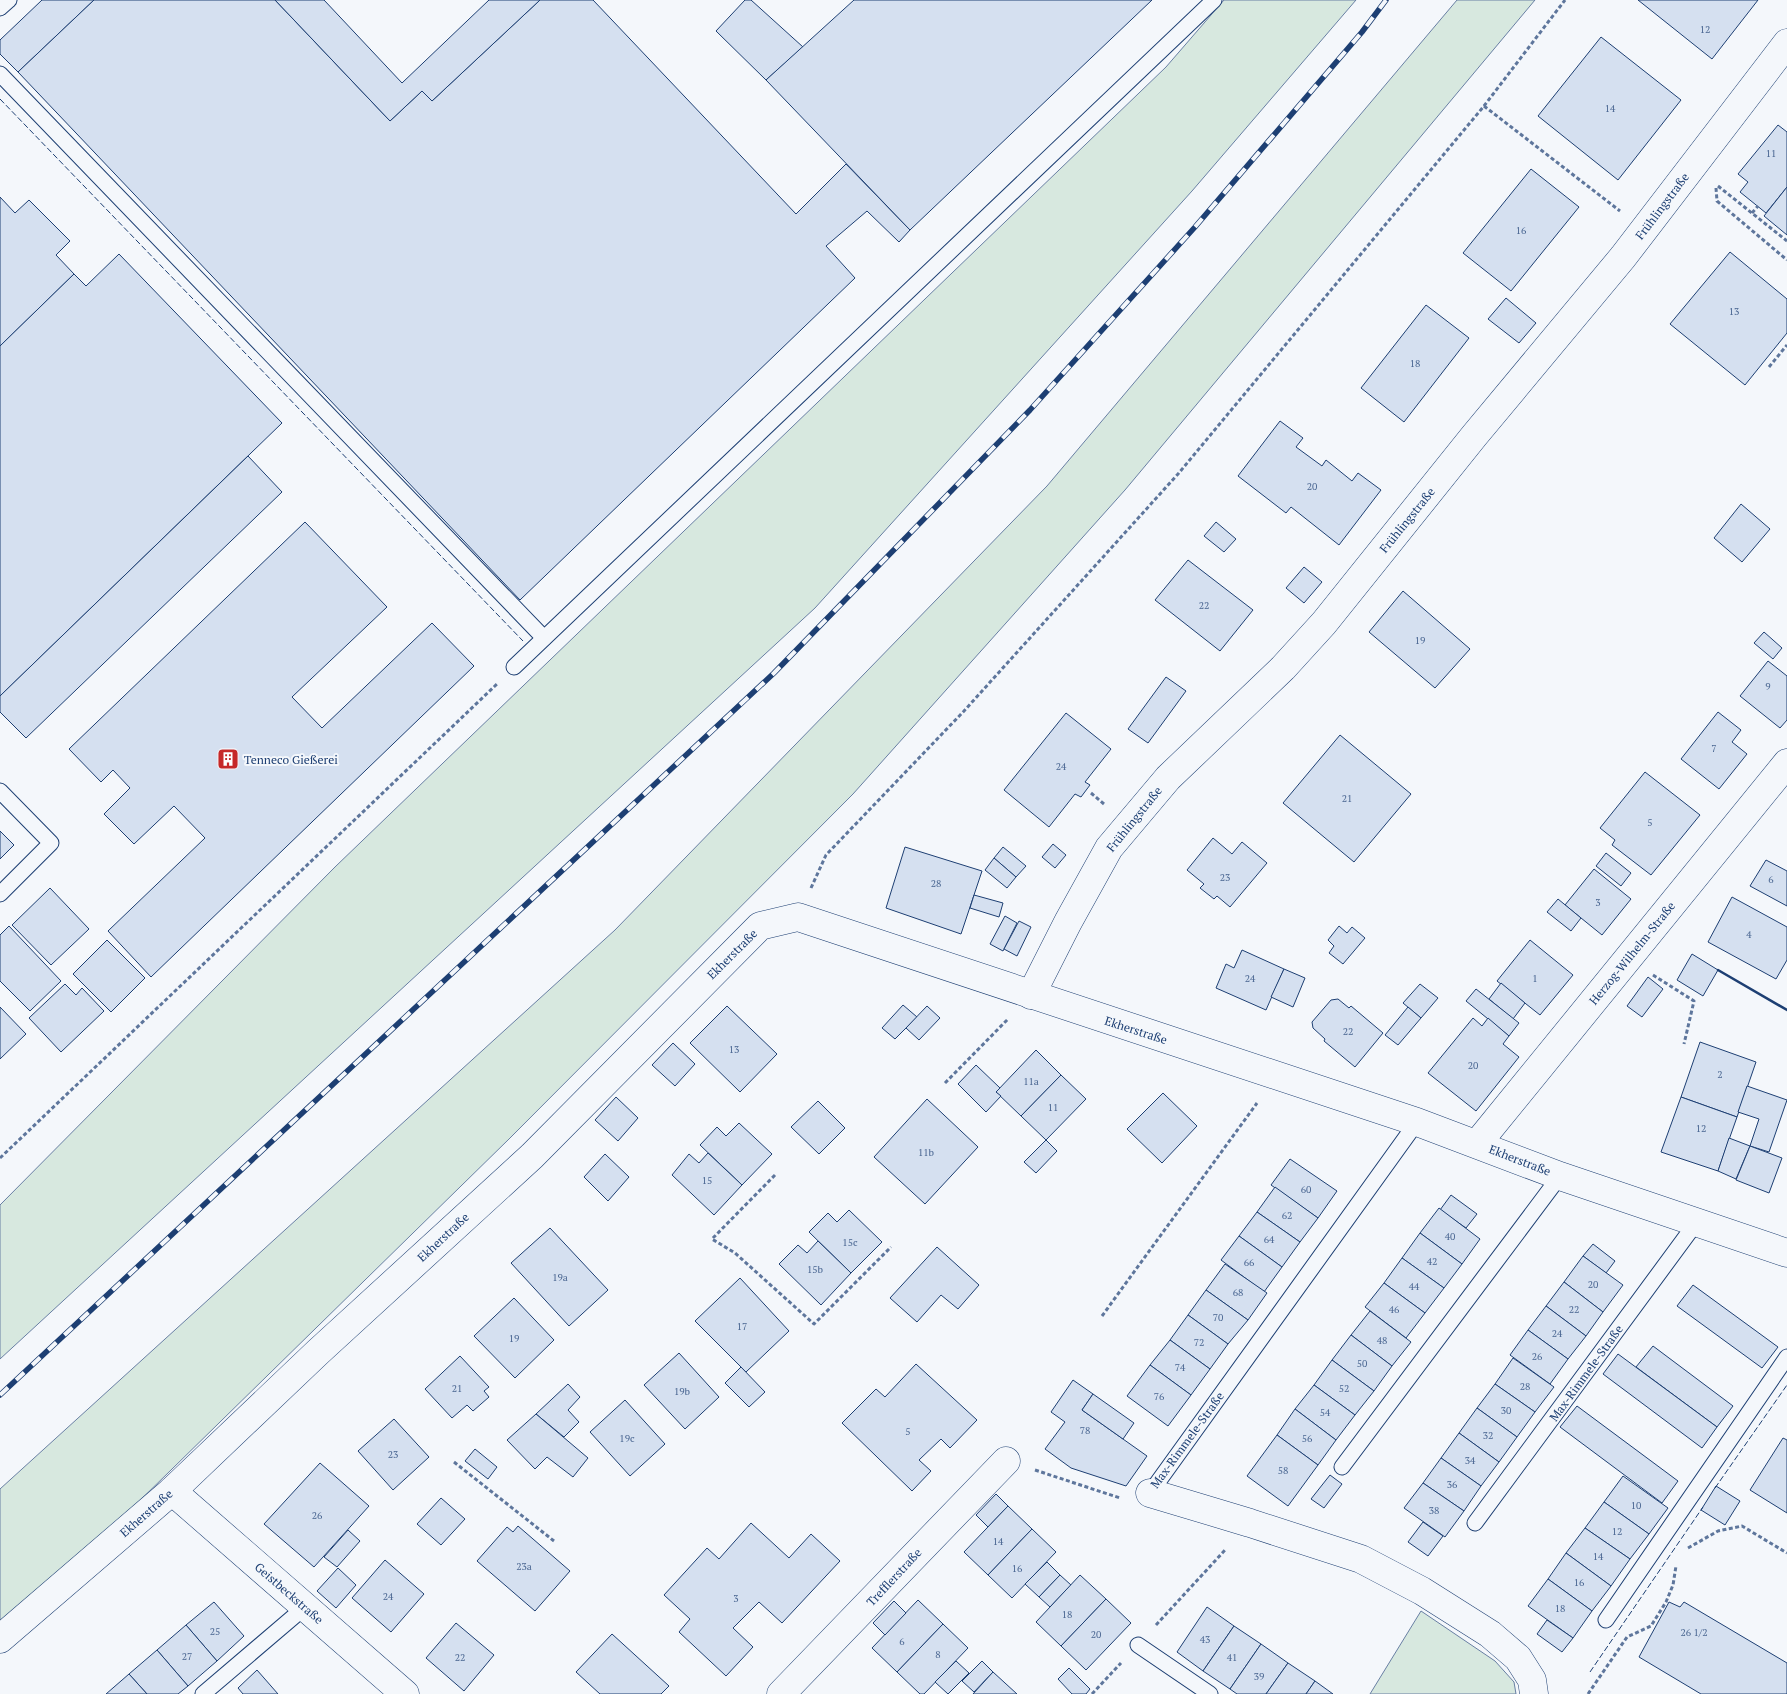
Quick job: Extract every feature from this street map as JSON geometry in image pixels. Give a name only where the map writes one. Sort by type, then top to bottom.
[{"type":"street","name":"Frühlingstraße","points":[[1031,995],[1068,922],[1114,841],[1168,778],[1283,668],[1324,624],[1474,436],[1644,229],[1787,44]]},
{"type":"street","name":"Herzog-Wilhelm-Straße","points":[[1477,1144],[1787,763]]},
{"type":"street","name":"Ekherstraße","points":[[0,1640],[172,1491],[318,1352],[532,1156],[760,926],[798,917],[1416,1122],[1560,1176],[1787,1253]]},
{"type":"street","name":"Trefflerstraße","points":[[781,1694],[1006,1461]]},
{"type":"street","name":"Geistbeckstraße","points":[[172,1491],[405,1694]]},
{"type":"street","name":"Max-Rimmele-Straße","points":[[1150,1493],[1250,1523],[1361,1560],[1422,1591],[1490,1634],[1518,1658],[1532,1680],[1534,1694]]},
{"type":"lane","points":[[0,8],[9,0]]},
{"type":"lane","points":[[514,667],[1214,0]]},
{"type":"lane","points":[[0,74],[544,638]]},
{"type":"lane","points":[[0,790],[51,843],[0,894]]},
{"type":"lane","name":"Max-Rimmele-Straße","points":[[1150,1493],[1416,1122]]},
{"type":"lane","points":[[1342,1467],[1560,1176]]},
{"type":"lane","name":"Max-Rimmele-Straße","points":[[1475,1523],[1696,1223]]},
{"type":"lane","points":[[1606,1620],[1787,1358]]},
{"type":"lane","points":[[203,1694],[304,1606]]},
{"type":"lane","points":[[1138,1645],[1210,1694]]},
{"type":"path","points":[[798,917],[826,855],[964,711],[1178,474],[1484,106],[1565,0]]},
{"type":"path","points":[[1484,106],[1644,229]]},
{"type":"path","points":[[1715,185],[1717,202],[1787,260]]},
{"type":"path","points":[[1732,197],[1787,241]]},
{"type":"path","points":[[1752,213],[1758,206]]},
{"type":"path","points":[[1769,367],[1787,345]]},
{"type":"path","points":[[0,1158],[514,667]]},
{"type":"path","points":[[1628,959],[1694,1001],[1684,1044]]},
{"type":"path","points":[[945,1083],[1031,995]]},
{"type":"path","points":[[1102,1316],[1276,1076]]},
{"type":"path","points":[[775,1175],[712,1239],[735,1253],[814,1324],[891,1247]]},
{"type":"path","points":[[1006,1461],[1122,1498],[1150,1493]]},
{"type":"path","points":[[454,1462],[554,1541]]},
{"type":"path","points":[[1092,1694],[1250,1523]]},
{"type":"path","points":[[1683,1555],[1688,1548],[1718,1531],[1742,1526],[1787,1553]]},
{"type":"path","points":[[1588,1694],[1627,1637],[1651,1626],[1666,1602],[1673,1585],[1677,1562]]},
{"type":"shaded area","points":[[1224,0],[1356,0],[1192,191],[815,608],[0,1359],[0,1205],[335,867],[1166,67]]},
{"type":"shaded area","points":[[1457,0],[1535,0],[1125,490],[853,794],[509,1139],[123,1517],[0,1622],[0,1489],[615,930],[1047,486]]},
{"type":"shaded area","points":[[1421,1611],[1495,1661],[1514,1682],[1516,1694],[1370,1694]]},
{"type":"building","points":[[42,0],[94,0],[18,72],[0,54],[0,40]]},
{"type":"building","points":[[94,0],[275,0],[390,121],[422,91],[432,101],[540,0],[593,0],[796,214],[846,164],[910,230],[899,242],[867,211],[826,246],[855,278],[520,600],[18,72]]},
{"type":"building","points":[[275,0],[324,0],[402,83],[489,0],[540,0],[432,101],[422,91],[390,121]]},
{"type":"building","points":[[745,0],[751,0],[803,47],[766,80],[716,31]]},
{"type":"building","points":[[854,0],[1152,0],[910,230],[766,80]]},
{"type":"building","points":[[1638,0],[1758,0],[1712,59]]},
{"type":"building","points":[[1601,37],[1681,100],[1618,180],[1538,116]]},
{"type":"building","points":[[1778,125],[1787,132],[1787,187],[1766,213],[1740,192],[1748,182],[1738,174]]},
{"type":"building","points":[[1531,169],[1579,207],[1511,291],[1463,253]]},
{"type":"building","points":[[1787,187],[1787,235],[1764,216]]},
{"type":"building","points":[[0,197],[15,213],[29,200],[70,241],[56,255],[74,274],[0,346]]},
{"type":"building","points":[[1730,252],[1787,299],[1787,333],[1745,385],[1670,324]]},
{"type":"building","points":[[119,254],[282,423],[0,696],[0,346],[74,274],[86,286]]},
{"type":"building","points":[[1506,298],[1536,323],[1519,343],[1488,319]]},
{"type":"building","points":[[1426,305],[1469,338],[1404,422],[1361,388]]},
{"type":"building","points":[[1280,421],[1303,438],[1296,447],[1322,466],[1326,460],[1352,481],[1358,473],[1381,490],[1339,545],[1291,507],[1286,513],[1238,476]]},
{"type":"building","points":[[248,456],[282,492],[26,738],[0,712],[0,696]]},
{"type":"building","points":[[1741,504],[1770,529],[1742,562],[1714,538]]},
{"type":"building","name":"Tenneco Gießerei","points":[[305,522],[387,607],[292,697],[322,728],[432,623],[474,666],[151,977],[108,931],[205,838],[174,806],[134,844],[104,814],[130,788],[113,770],[101,782],[69,749]]},
{"type":"building","points":[[1216,522],[1236,539],[1224,552],[1204,536]]},
{"type":"building","points":[[1188,560],[1253,610],[1220,651],[1155,600]]},
{"type":"building","points":[[1304,567],[1322,582],[1304,603],[1286,588]]},
{"type":"building","points":[[1403,591],[1470,649],[1435,688],[1369,632]]},
{"type":"building","points":[[1764,632],[1782,648],[1773,659],[1754,643]]},
{"type":"building","points":[[1768,661],[1787,676],[1787,720],[1780,728],[1740,696]]},
{"type":"building","points":[[1166,677],[1186,691],[1148,743],[1128,729]]},
{"type":"building","points":[[1718,712],[1741,730],[1732,742],[1747,754],[1719,789],[1681,759]]},
{"type":"building","points":[[1066,713],[1111,749],[1085,782],[1090,785],[1081,797],[1075,794],[1049,827],[1004,790]]},
{"type":"building","points":[[1340,735],[1411,794],[1354,862],[1283,803]]},
{"type":"building","points":[[1645,772],[1700,815],[1651,875],[1612,845],[1615,840],[1600,828]]},
{"type":"building","points":[[0,831],[14,845],[0,859]]},
{"type":"building","points":[[1213,838],[1232,854],[1242,842],[1267,863],[1230,907],[1217,896],[1214,899],[1200,888],[1204,884],[1187,870]]},
{"type":"building","points":[[1053,844],[1066,855],[1055,868],[1042,857]]},
{"type":"building","points":[[905,847],[982,871],[961,934],[886,908]]},
{"type":"building","points":[[1003,847],[1026,866],[1016,877],[994,858]]},
{"type":"building","points":[[1606,853],[1631,873],[1621,886],[1596,866]]},
{"type":"building","points":[[994,858],[1016,877],[1007,888],[985,870]]},
{"type":"building","points":[[1766,860],[1787,871],[1787,906],[1750,886]]},
{"type":"building","points":[[1594,869],[1631,899],[1602,935],[1565,905]]},
{"type":"building","points":[[50,888],[89,929],[51,965],[12,925]]},
{"type":"building","points":[[974,895],[1003,903],[999,917],[970,908]]},
{"type":"building","points":[[1732,897],[1787,927],[1787,960],[1776,979],[1708,942]]},
{"type":"building","points":[[1558,899],[1581,918],[1571,931],[1547,912]]},
{"type":"building","points":[[1005,916],[1017,923],[1003,951],[990,944]]},
{"type":"building","points":[[1019,921],[1031,927],[1017,956],[1004,949]]},
{"type":"building","points":[[9,926],[61,981],[30,1011],[0,981],[0,935]]},
{"type":"building","points":[[1339,926],[1347,933],[1352,927],[1365,938],[1343,964],[1329,953],[1334,946],[1328,940]]},
{"type":"building","points":[[107,940],[145,978],[111,1012],[73,974]]},
{"type":"building","points":[[1530,940],[1573,975],[1540,1015],[1497,981]]},
{"type":"building","points":[[1242,950],[1284,969],[1266,1010],[1216,988],[1226,964],[1234,968]]},
{"type":"building","points":[[1692,954],[1718,970],[1703,996],[1677,980]]},
{"type":"building","points":[[1284,969],[1305,978],[1293,1007],[1271,997]]},
{"type":"building","points":[[1648,977],[1663,989],[1642,1017],[1627,1006]]},
{"type":"building","points":[[1501,983],[1525,1003],[1513,1019],[1489,999]]},
{"type":"building","points":[[65,984],[76,995],[82,988],[104,1011],[61,1052],[29,1018]]},
{"type":"building","points":[[1420,984],[1438,998],[1421,1018],[1403,1003]]},
{"type":"building","points":[[1476,989],[1519,1023],[1509,1036],[1466,1001]]},
{"type":"building","points":[[1338,999],[1349,1008],[1351,1006],[1383,1033],[1355,1067],[1324,1041],[1325,1039],[1313,1028],[1312,1022],[1331,1000]]},
{"type":"building","points":[[903,1005],[917,1017],[895,1039],[882,1028]]},
{"type":"building","points":[[727,1006],[777,1054],[740,1092],[690,1043]]},
{"type":"building","points":[[927,1006],[940,1018],[919,1040],[906,1028]]},
{"type":"building","points":[[0,1007],[26,1034],[0,1059]]},
{"type":"building","points":[[1408,1007],[1421,1018],[1398,1045],[1385,1035]]},
{"type":"building","points":[[1473,1018],[1482,1026],[1488,1018],[1509,1036],[1503,1044],[1519,1057],[1476,1111],[1428,1073]]},
{"type":"building","points":[[1700,1042],[1756,1062],[1737,1117],[1681,1097]]},
{"type":"building","points":[[673,1043],[695,1064],[675,1086],[652,1065]]},
{"type":"building","points":[[1036,1050],[1061,1075],[1021,1116],[996,1092]]},
{"type":"building","points":[[976,1065],[1000,1088],[996,1092],[1001,1096],[986,1112],[958,1084]]},
{"type":"building","points":[[1061,1075],[1086,1099],[1046,1140],[1021,1116]]},
{"type":"building","points":[[1747,1086],[1787,1100],[1769,1152],[1750,1146],[1759,1119],[1738,1112]]},
{"type":"building","points":[[1163,1093],[1197,1126],[1162,1163],[1127,1129]]},
{"type":"building","points":[[616,1097],[638,1118],[618,1141],[595,1120]]},
{"type":"building","points":[[1681,1097],[1737,1117],[1718,1171],[1661,1152]]},
{"type":"building","points":[[927,1099],[978,1147],[925,1204],[874,1157]]},
{"type":"building","points":[[818,1101],[845,1128],[819,1154],[791,1127]]},
{"type":"building","points":[[739,1123],[772,1154],[742,1185],[700,1145],[717,1127],[726,1136]]},
{"type":"building","points":[[1729,1138],[1750,1146],[1736,1179],[1718,1171]]},
{"type":"building","points":[[1046,1140],[1057,1151],[1036,1173],[1024,1162]]},
{"type":"building","points":[[1750,1146],[1782,1158],[1769,1193],[1736,1180]]},
{"type":"building","points":[[708,1153],[742,1185],[714,1215],[672,1175],[689,1154],[699,1163]]},
{"type":"building","points":[[605,1154],[629,1177],[608,1201],[584,1177]]},
{"type":"building","points":[[1290,1159],[1337,1191],[1318,1218],[1271,1185]]},
{"type":"building","points":[[1275,1187],[1318,1218],[1300,1242],[1257,1212]]},
{"type":"building","points":[[1451,1195],[1477,1214],[1466,1228],[1440,1210]]},
{"type":"building","points":[[1439,1208],[1480,1239],[1462,1264],[1420,1233]]},
{"type":"building","points":[[849,1210],[882,1242],[851,1273],[809,1232],[828,1213],[837,1222]]},
{"type":"building","points":[[1257,1212],[1300,1242],[1282,1267],[1239,1236]]},
{"type":"building","points":[[550,1228],[608,1290],[569,1326],[511,1263]]},
{"type":"building","points":[[1420,1233],[1462,1264],[1444,1288],[1402,1258]]},
{"type":"building","points":[[1239,1236],[1282,1267],[1264,1292],[1221,1260]]},
{"type":"building","points":[[818,1241],[851,1273],[821,1305],[779,1264],[798,1245],[807,1253]]},
{"type":"building","points":[[1593,1244],[1615,1261],[1606,1273],[1583,1256]]},
{"type":"building","points":[[937,1247],[979,1285],[958,1309],[941,1295],[917,1322],[890,1298]]},
{"type":"building","points":[[1583,1256],[1623,1285],[1603,1312],[1564,1282]]},
{"type":"building","points":[[1402,1258],[1444,1288],[1425,1313],[1384,1283]]},
{"type":"building","points":[[1225,1264],[1267,1293],[1248,1320],[1206,1290]]},
{"type":"building","points":[[740,1278],[789,1331],[746,1372],[695,1321]]},
{"type":"building","points":[[1564,1282],[1603,1312],[1586,1336],[1546,1306]]},
{"type":"building","points":[[1384,1283],[1425,1313],[1406,1338],[1365,1307]]},
{"type":"building","points":[[1693,1285],[1778,1347],[1762,1368],[1677,1306]]},
{"type":"building","points":[[1206,1290],[1248,1320],[1228,1344],[1188,1315]]},
{"type":"building","points":[[514,1298],[554,1340],[515,1378],[474,1336]]},
{"type":"building","points":[[1546,1306],[1586,1336],[1568,1359],[1528,1330]]},
{"type":"building","points":[[1370,1311],[1411,1342],[1392,1366],[1351,1335]]},
{"type":"building","points":[[1188,1315],[1228,1344],[1210,1369],[1170,1340]]},
{"type":"building","points":[[1528,1330],[1568,1359],[1550,1384],[1510,1355]]},
{"type":"building","points":[[1351,1335],[1392,1366],[1374,1391],[1332,1360]]},
{"type":"building","points":[[1170,1340],[1210,1369],[1191,1395],[1150,1365]]},
{"type":"building","points":[[1653,1346],[1733,1406],[1717,1427],[1636,1367]]},
{"type":"building","points":[[679,1353],[719,1397],[685,1429],[644,1385]]},
{"type":"building","points":[[1618,1354],[1717,1427],[1702,1448],[1603,1374]]},
{"type":"building","points":[[460,1356],[489,1387],[484,1391],[489,1397],[473,1411],[467,1405],[452,1418],[425,1389]]},
{"type":"building","points":[[1513,1358],[1554,1387],[1535,1412],[1495,1384]]},
{"type":"building","points":[[1332,1360],[1374,1391],[1355,1415],[1314,1385]]},
{"type":"building","points":[[916,1364],[977,1420],[950,1448],[941,1439],[919,1460],[931,1471],[912,1491],[842,1423],[876,1389],[885,1397]]},
{"type":"building","points":[[1150,1365],[1191,1395],[1168,1426],[1127,1396]]},
{"type":"building","points":[[741,1367],[765,1392],[749,1407],[725,1383]]},
{"type":"building","points":[[1073,1380],[1093,1394],[1082,1410],[1147,1456],[1126,1486],[1071,1468],[1045,1449],[1065,1422],[1051,1412]]},
{"type":"building","points":[[568,1384],[580,1397],[568,1410],[579,1422],[564,1437],[536,1414]]},
{"type":"building","points":[[1495,1384],[1535,1412],[1517,1437],[1477,1408]]},
{"type":"building","points":[[1314,1385],[1355,1415],[1336,1440],[1295,1409]]},
{"type":"building","points":[[1093,1394],[1134,1423],[1123,1439],[1082,1410]]},
{"type":"building","points":[[625,1400],[665,1444],[630,1476],[590,1432]]},
{"type":"building","points":[[1577,1406],[1678,1481],[1662,1503],[1560,1427]]},
{"type":"building","points":[[1477,1408],[1517,1437],[1499,1462],[1459,1433]]},
{"type":"building","points":[[1295,1409],[1336,1440],[1318,1465],[1277,1435]]},
{"type":"building","points":[[536,1414],[588,1458],[573,1477],[547,1457],[535,1469],[507,1440]]},
{"type":"building","points":[[394,1419],[429,1457],[393,1490],[358,1451]]},
{"type":"building","points":[[1459,1433],[1499,1462],[1481,1486],[1441,1458]]},
{"type":"building","points":[[1277,1435],[1318,1465],[1288,1506],[1247,1476]]},
{"type":"building","points":[[1783,1438],[1787,1440],[1787,1513],[1750,1490]]},
{"type":"building","points":[[475,1449],[497,1467],[488,1479],[465,1461]]},
{"type":"building","points":[[1441,1458],[1481,1486],[1464,1511],[1423,1483]]},
{"type":"building","points":[[320,1463],[369,1506],[314,1567],[264,1524]]},
{"type":"building","points":[[1330,1475],[1342,1484],[1324,1508],[1311,1499]]},
{"type":"building","points":[[1623,1476],[1668,1508],[1649,1534],[1604,1502]]},
{"type":"building","points":[[1423,1483],[1464,1511],[1445,1537],[1404,1508]]},
{"type":"building","points":[[1716,1486],[1740,1501],[1725,1525],[1701,1510]]},
{"type":"building","points":[[996,1494],[1008,1506],[988,1527],[976,1515]]},
{"type":"building","points":[[441,1498],[465,1519],[441,1545],[417,1524]]},
{"type":"building","points":[[1604,1502],[1649,1534],[1630,1559],[1585,1528]]},
{"type":"building","points":[[1008,1506],[1032,1529],[988,1575],[964,1552]]},
{"type":"building","points":[[1423,1522],[1443,1536],[1428,1556],[1408,1542]]},
{"type":"building","points":[[751,1523],[789,1558],[811,1534],[840,1561],[782,1623],[759,1602],[733,1628],[753,1647],[726,1676],[679,1632],[690,1619],[664,1595],[707,1548],[719,1559]]},
{"type":"building","points":[[518,1526],[570,1571],[535,1611],[477,1561],[507,1527],[513,1532]]},
{"type":"building","points":[[1585,1528],[1630,1559],[1611,1586],[1566,1553]]},
{"type":"building","points":[[1032,1529],[1056,1552],[1012,1598],[988,1575]]},
{"type":"building","points":[[348,1530],[360,1541],[337,1567],[324,1557]]},
{"type":"building","points":[[1566,1553],[1611,1586],[1592,1611],[1548,1579]]},
{"type":"building","points":[[385,1560],[424,1594],[391,1632],[352,1598]]},
{"type":"building","points":[[1047,1562],[1060,1575],[1039,1597],[1025,1584]]},
{"type":"building","points":[[338,1568],[356,1585],[336,1608],[317,1591]]},
{"type":"building","points":[[1060,1575],[1071,1585],[1050,1607],[1039,1597]]},
{"type":"building","points":[[1080,1575],[1106,1599],[1061,1646],[1036,1622]]},
{"type":"building","points":[[1548,1579],[1592,1611],[1573,1638],[1528,1606]]},
{"type":"building","points":[[1106,1599],[1131,1623],[1086,1670],[1061,1646]]},
{"type":"building","points":[[918,1600],[943,1624],[897,1672],[872,1648]]},
{"type":"building","points":[[894,1601],[906,1613],[885,1635],[873,1623]]},
{"type":"building","points":[[214,1602],[244,1636],[217,1661],[186,1625]]},
{"type":"building","points":[[1669,1602],[1680,1607],[1684,1602],[1787,1663],[1787,1694],[1701,1694],[1639,1657]]},
{"type":"building","points":[[1207,1607],[1234,1626],[1203,1671],[1177,1652]]},
{"type":"building","points":[[1547,1620],[1573,1638],[1562,1652],[1537,1634]]},
{"type":"building","points":[[456,1623],[494,1655],[464,1691],[426,1658]]},
{"type":"building","points":[[943,1624],[968,1648],[924,1694],[920,1694],[897,1672]]},
{"type":"building","points":[[186,1625],[217,1661],[188,1686],[157,1650]]},
{"type":"building","points":[[1234,1626],[1261,1644],[1230,1689],[1203,1671]]},
{"type":"building","points":[[612,1634],[669,1686],[661,1694],[600,1694],[576,1672]]},
{"type":"building","points":[[1261,1644],[1288,1663],[1266,1694],[1237,1694],[1230,1689]]},
{"type":"building","points":[[157,1650],[188,1686],[178,1694],[147,1694],[129,1674]]},
{"type":"building","points":[[956,1661],[969,1673],[948,1694],[935,1682]]},
{"type":"building","points":[[982,1661],[993,1672],[974,1692],[962,1681]]},
{"type":"building","points":[[1288,1663],[1315,1681],[1306,1694],[1266,1694]]},
{"type":"building","points":[[1069,1668],[1090,1689],[1086,1694],[1072,1694],[1058,1679]]},
{"type":"building","points":[[257,1670],[278,1694],[243,1694],[238,1688]]},
{"type":"building","points":[[993,1672],[1017,1694],[973,1694]]},
{"type":"building","points":[[129,1674],[147,1694],[106,1694]]},
{"type":"building","points":[[1315,1681],[1333,1694],[1306,1694]]},
{"type":"railway","points":[[0,1395],[774,673],[1030,410],[1195,227],[1362,32],[1386,0]]},
{"type":"fence","points":[[0,99],[523,641]]},
{"type":"fence","points":[[1715,1488],[1787,1385]]},
{"type":"fence","points":[[1590,1672],[1703,1507]]},
{"type":"wall","points":[[1718,970],[1787,1010]]},
{"type":"place","name":"Tenneco Gießerei","points":[[228,759]]}]
